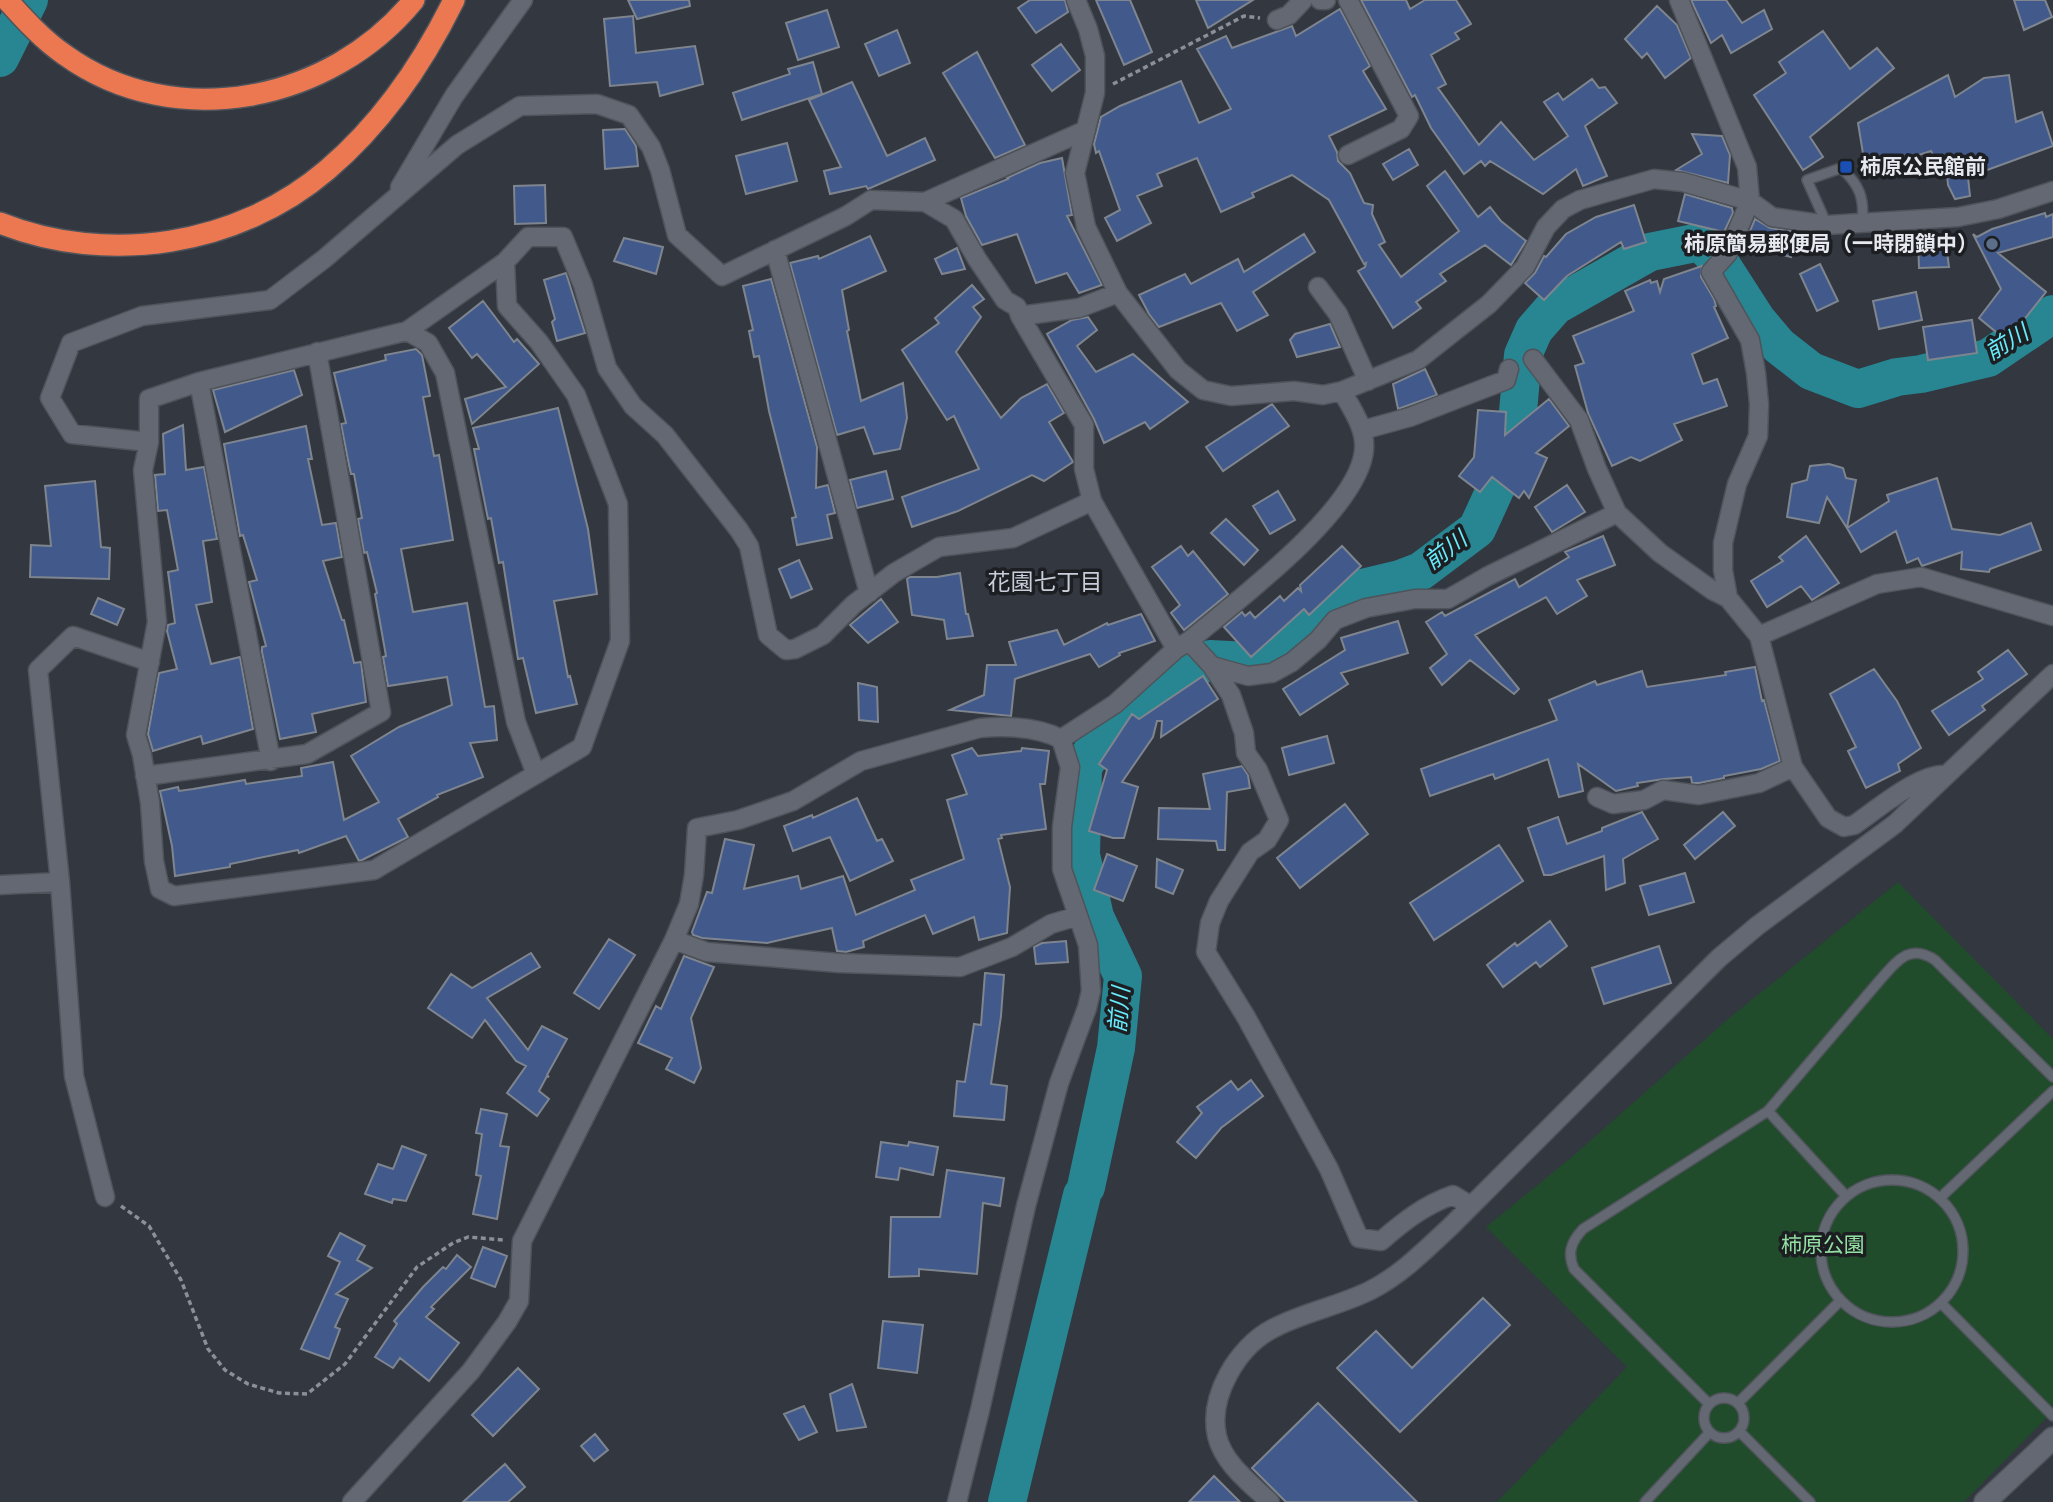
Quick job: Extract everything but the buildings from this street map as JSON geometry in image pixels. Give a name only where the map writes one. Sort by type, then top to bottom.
[{"type":"highway","points":[[7,0],[65,56],[110,81],[154,96],[197,101],[238,99],[285,88],[328,70],[368,44],[414,0]]},
{"type":"highway","points":[[0,223],[26,233],[72,243],[125,246],[177,242],[226,227],[276,204],[326,171],[366,132],[402,87],[440,28],[454,0]]},
{"type":"street","points":[[391,202],[454,96],[523,0]]},
{"type":"street","points":[[1076,0],[1088,29],[1095,57],[1095,93],[1075,173],[1086,227],[1118,293],[1178,370],[1203,390],[1231,396],[1294,391],[1323,395],[1342,391],[1418,360],[1489,304],[1525,267],[1546,227],[1563,209],[1580,200],[1654,179],[1683,182],[1750,201],[1772,217],[1828,225],[1958,217],[1998,209],[2053,191]]},
{"type":"street","points":[[1277,20],[1289,15],[1303,0]]},
{"type":"street","points":[[1320,0],[1326,0]]},
{"type":"street","points":[[1348,0],[1409,116],[1401,129],[1348,155]]},
{"type":"street","points":[[1679,0],[1746,167],[1750,201],[1728,253],[1712,272],[1749,340],[1759,404],[1758,436],[1737,484],[1723,543],[1723,570],[1728,598]]},
{"type":"street","points":[[149,442],[72,434],[50,398],[71,343],[142,316],[270,300],[324,259],[457,145],[520,106],[597,104],[629,116],[651,147],[660,170],[677,235],[722,276],[846,216],[871,200],[925,202],[1086,130]]},
{"type":"street","points":[[925,202],[954,219],[1005,300],[1017,307],[1084,425],[1084,469],[1092,501],[1194,652],[1231,695],[1244,733],[1246,753],[1258,770],[1279,820],[1267,840],[1250,852],[1219,901],[1210,923],[1206,952],[1329,1169],[1359,1238],[1381,1241],[1409,1217],[1436,1201],[1453,1195],[1471,1206]]},
{"type":"street","points":[[505,262],[507,306],[539,342],[576,395],[618,504],[620,641],[582,747],[374,870],[174,896],[160,889],[154,861],[145,776],[136,735],[157,622],[143,470],[149,442],[149,399],[199,382],[407,331],[505,262],[528,237],[563,237],[583,285],[607,368],[633,406],[665,435],[749,546],[768,635],[786,650],[795,649],[823,635],[894,573],[939,547],[1013,538],[1092,501]]},
{"type":"street","points":[[775,250],[869,593]]},
{"type":"street","points":[[1318,287],[1338,314],[1368,380]]},
{"type":"street","points":[[1020,316],[1079,307],[1118,293]]},
{"type":"street","points":[[407,331],[428,343],[445,373],[516,722],[536,774]]},
{"type":"street","points":[[145,776],[307,754],[381,712],[317,352]]},
{"type":"street","points":[[1533,359],[1579,420],[1617,513],[1660,553],[1712,590],[1728,598],[1759,636],[1793,767],[1828,818],[1844,827],[1854,825],[1918,783],[1933,776],[1944,775]]},
{"type":"street","points":[[1363,430],[1410,417],[1506,380],[1509,369]]},
{"type":"street","points":[[199,382],[271,761]]},
{"type":"street","points":[[1061,739],[1194,652],[1269,573],[1321,525],[1348,493],[1364,452],[1363,430],[1342,391]]},
{"type":"street","points":[[1194,652],[1248,676],[1272,673],[1318,640],[1335,620],[1367,608],[1415,599],[1448,599],[1488,576],[1617,513]]},
{"type":"street","points":[[1759,636],[1877,584],[1921,577],[2053,617]]},
{"type":"street","points":[[104,1197],[74,1076],[60,882],[38,670],[73,636],[150,663]]},
{"type":"street","points":[[1269,1502],[1232,1464],[1217,1437],[1216,1413],[1222,1389],[1234,1366],[1250,1345],[1272,1329],[1371,1290],[1409,1265],[1718,958],[1895,824],[2053,674]]},
{"type":"street","points":[[352,1502],[471,1371],[519,1301],[522,1241],[674,940],[689,904],[697,828],[738,820],[793,802],[861,761],[980,728],[999,726],[1051,734],[1061,739],[1070,767],[1062,827],[1062,869],[1088,945],[1091,991],[1055,1096],[1026,1206],[981,1410],[957,1502]]},
{"type":"street","points":[[1597,797],[1613,804],[1644,800],[1663,790],[1699,795],[1759,783],[1793,767]]},
{"type":"street","points":[[0,885],[60,882]]},
{"type":"street","points":[[674,940],[707,951],[839,963],[960,967],[1013,947],[1051,924],[1078,916]]},
{"type":"street","points":[[1985,1502],[2053,1438]]},
{"type":"lane","points":[[1828,225],[1807,180],[1841,167],[1856,181],[1864,209],[1862,223]]},
{"type":"lane","points":[[1709,1404],[1574,1269],[1569,1252],[1575,1238],[1583,1229],[1768,1111],[1880,980],[1899,960],[1913,953],[1923,952],[1935,960],[2053,1077]]},
{"type":"lane","points":[[1940,1198],[2053,1091]]},
{"type":"lane","points":[[1768,1111],[1846,1196]]},
{"type":"lane","points":[[1883,1180],[1903,1180],[1923,1186],[1940,1198],[1955,1217],[1962,1239],[1962,1262],[1955,1284],[1941,1303],[1926,1314],[1890,1323],[1872,1320],[1840,1301],[1827,1282],[1821,1248],[1822,1236],[1830,1214],[1846,1196],[1863,1185],[1883,1180]]},
{"type":"lane","points":[[1738,1403],[1840,1301]]},
{"type":"lane","points":[[1941,1303],[2053,1416]]},
{"type":"lane","points":[[1726,1398],[1738,1403],[1742,1408],[1744,1420],[1738,1432],[1728,1437],[1710,1432],[1704,1422],[1709,1404],[1714,1400],[1726,1398]]},
{"type":"lane","points":[[1645,1502],[1710,1432]]},
{"type":"lane","points":[[1738,1432],[1810,1502]]},
{"type":"path","points":[[1095,93],[1244,16],[1277,20]]},
{"type":"path","points":[[104,1197],[149,1226],[181,1280],[208,1349],[225,1370],[248,1384],[279,1393],[307,1394],[345,1364],[417,1267],[453,1242],[468,1237],[522,1241]]},
{"type":"green space","name":"柿原公園","points":[[1898,882],[2053,1039],[2053,1411],[1964,1502],[1497,1502],[1627,1367],[1486,1227],[1573,1156],[1728,1019]]},
{"type":"waterway","points":[[0,58],[29,0]]},
{"type":"waterway","name":"前川","points":[[1086,1187],[1116,1048],[1123,976],[1095,917],[1081,855],[1083,768],[1106,725],[1210,659],[1268,662],[1354,590],[1421,571],[1477,529],[1515,446],[1523,355],[1534,330],[1555,306],[1650,252],[1700,242],[1719,261],[1757,320],[1779,346],[1811,371],[1858,389],[1897,377],[1988,358],[2053,314]]},
{"type":"waterway","name":"前川","points":[[1007,1502],[1082,1195]]},
{"type":"place","name":"柿原公民館前","points":[[1846,167]]},
{"type":"place","name":"柿原簡易郵便局（一時閉鎖中）","points":[[1992,244]]},
{"type":"district","name":"花園七丁目","points":[[1045,583]]}]
